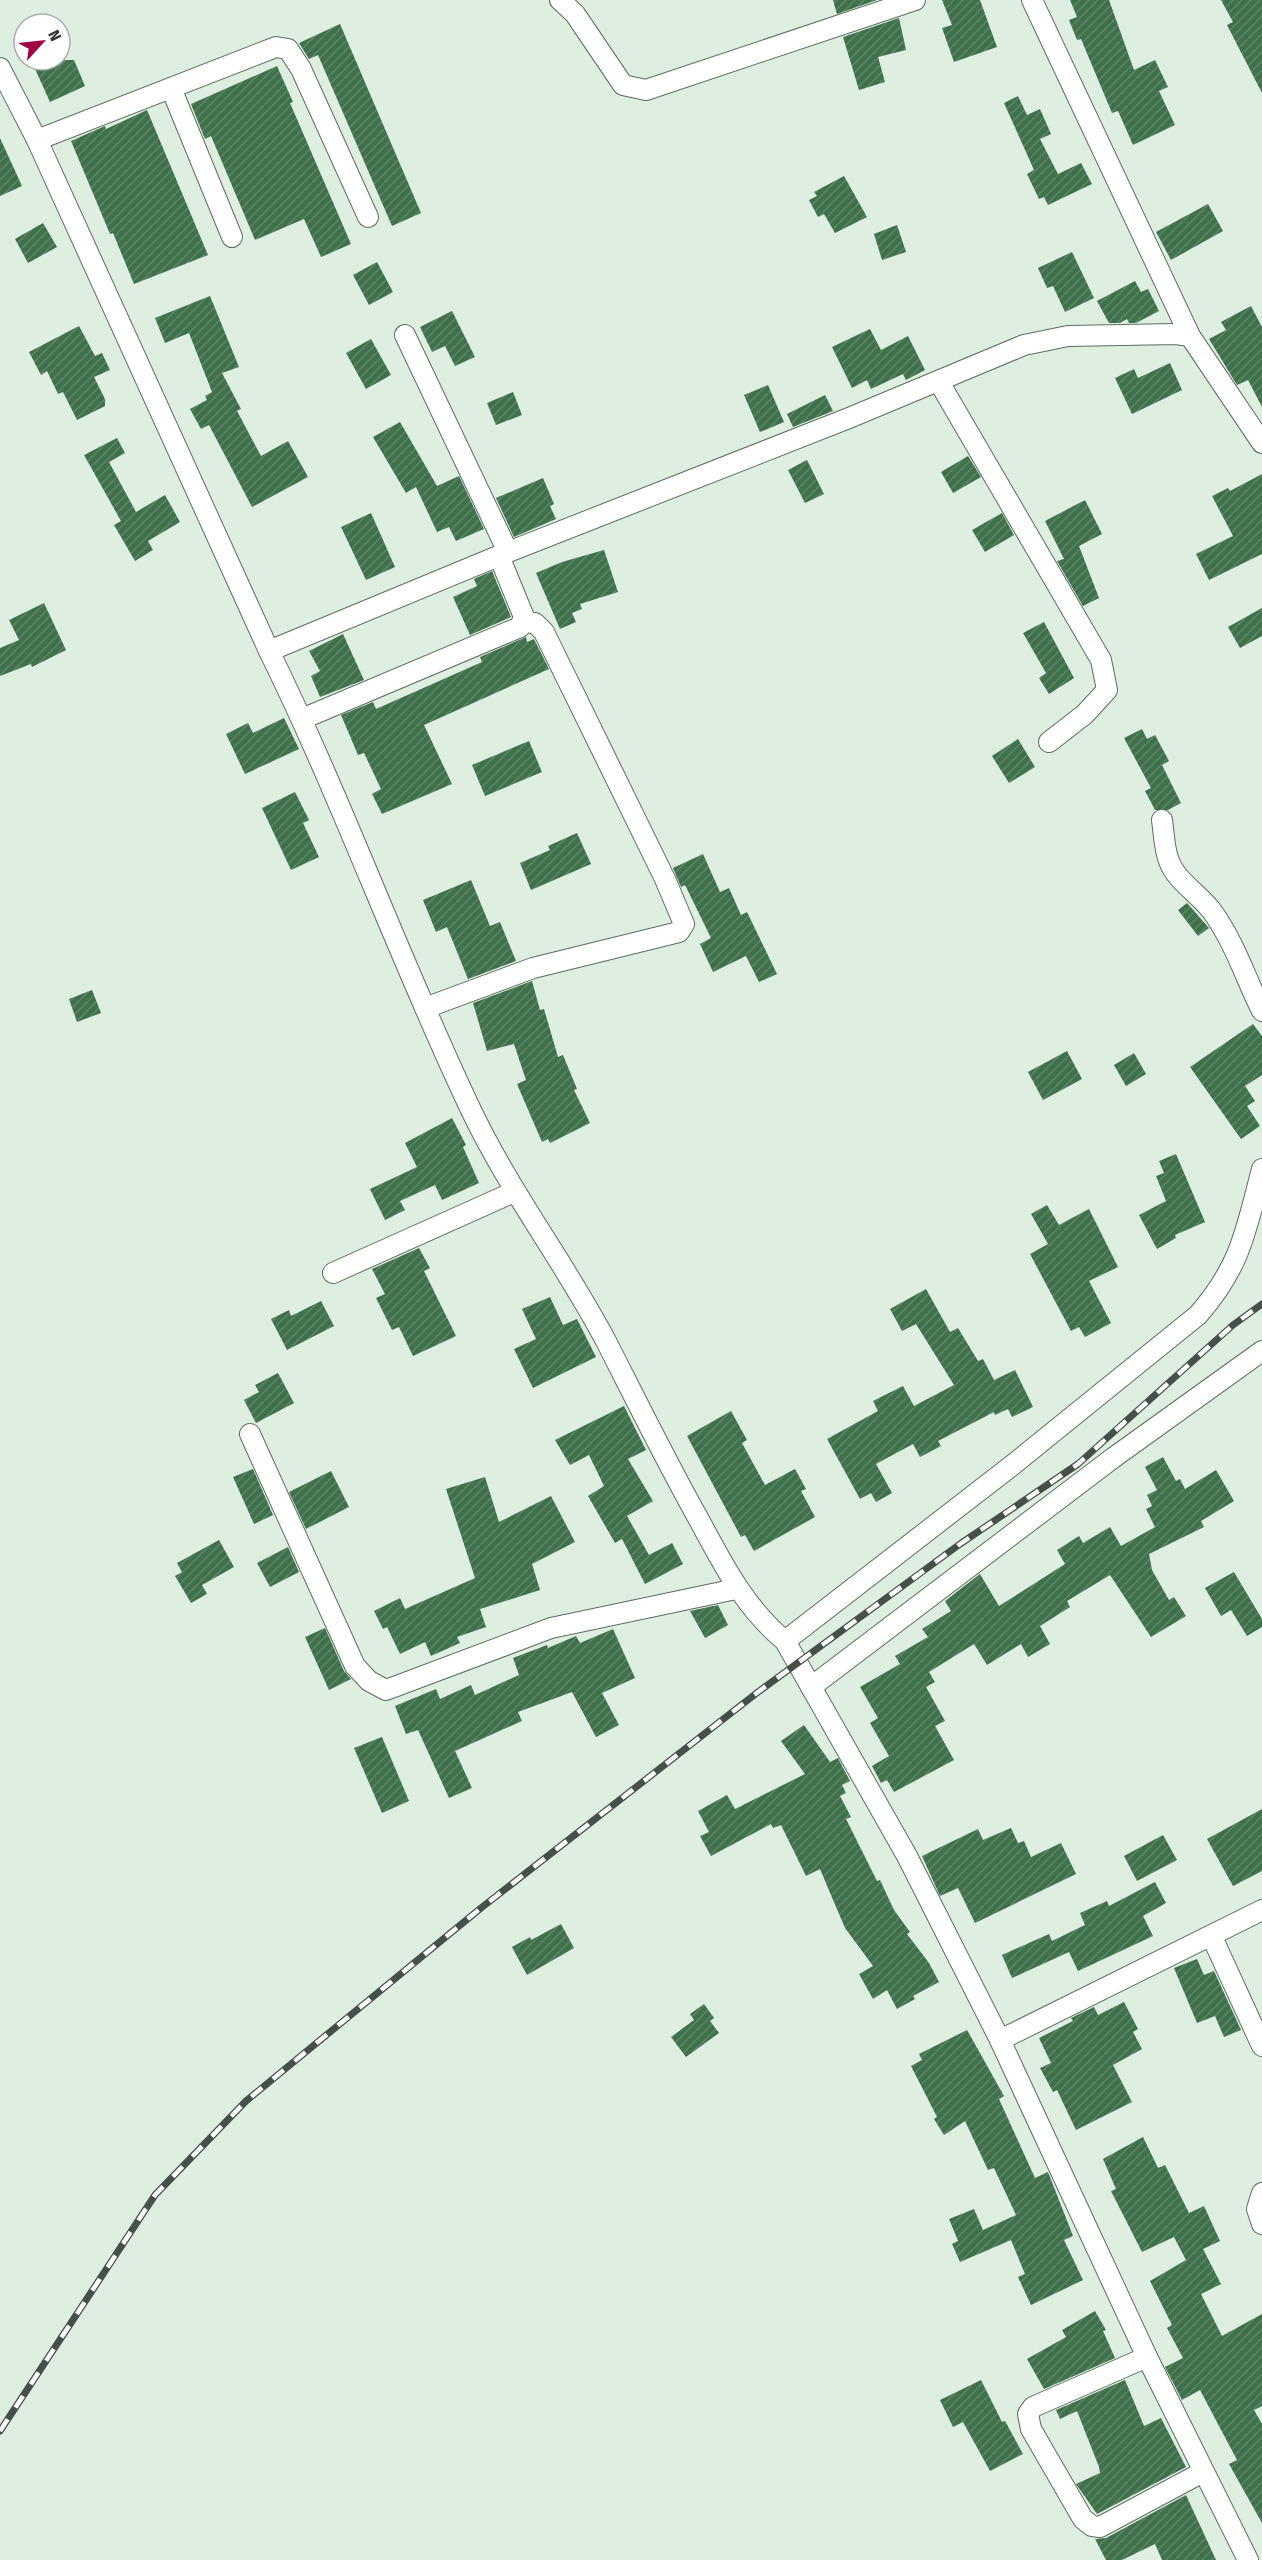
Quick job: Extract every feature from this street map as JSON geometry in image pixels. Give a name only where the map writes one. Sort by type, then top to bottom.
[{"type":"street","points":[[560,0],[575,14],[623,85],[646,90],[915,0]]},
{"type":"street","points":[[1032,0],[1190,336],[1262,443]]},
{"type":"street","points":[[37,140],[276,47],[288,49],[301,69],[368,217]]},
{"type":"street","points":[[0,68],[37,140],[269,651],[302,718],[425,1008],[471,1110],[514,1192],[586,1305],[736,1589],[767,1626],[785,1641],[907,1856],[1000,2040],[1147,2357],[1248,2560]]},
{"type":"street","points":[[171,88],[232,237]]},
{"type":"street","points":[[269,651],[503,554],[939,382],[1024,345],[1046,339],[1078,335],[1176,334],[1190,336]]},
{"type":"street","points":[[302,718],[519,627],[523,622],[524,617],[503,554],[405,335]]},
{"type":"street","points":[[939,382],[1101,660],[1107,690],[1085,714],[1048,742]]},
{"type":"street","points":[[425,1008],[534,968],[682,929],[684,924],[665,879],[544,632],[535,623],[523,622]]},
{"type":"street","points":[[1162,820],[1169,861],[1180,879],[1199,895],[1214,914],[1229,939],[1262,1011]]},
{"type":"street","points":[[785,1641],[1010,1467],[1198,1315],[1218,1292],[1234,1267],[1243,1243],[1262,1169]]},
{"type":"street","points":[[333,1273],[514,1192]]},
{"type":"street","points":[[811,1687],[1113,1458],[1262,1351]]},
{"type":"street","points":[[250,1434],[355,1666],[369,1681],[386,1690],[551,1628],[736,1589]]},
{"type":"street","points":[[1000,2040],[1212,1937],[1262,1910]]},
{"type":"street","points":[[1212,1937],[1262,2046]]},
{"type":"street","points":[[1262,2193],[1257,2209],[1262,2224]]},
{"type":"street","points":[[1147,2357],[1033,2407],[1028,2414],[1031,2429],[1083,2519],[1092,2526],[1100,2527],[1203,2472]]},
{"type":"building","points":[[833,0],[877,0],[837,14]]},
{"type":"building","points":[[942,0],[980,0],[997,47],[954,62],[942,28],[952,25]]},
{"type":"building","points":[[1070,0],[1109,0],[1134,70],[1155,60],[1168,87],[1159,91],[1175,125],[1133,145],[1118,111],[1112,113],[1081,39],[1077,40],[1069,20],[1077,17]]},
{"type":"building","points":[[1221,0],[1262,0],[1262,93],[1227,25],[1233,22]]},
{"type":"building","points":[[899,18],[906,50],[878,57],[885,82],[859,90],[843,37]]},
{"type":"building","points":[[340,24],[421,213],[392,226],[318,55],[309,59],[299,43]]},
{"type":"building","points":[[72,60],[74,60],[85,86],[50,102],[36,72],[72,72]]},
{"type":"building","points":[[277,66],[293,102],[290,103],[351,244],[321,257],[304,219],[255,240],[211,136],[205,139],[191,104]]},
{"type":"building","points":[[1018,96],[1027,115],[1040,109],[1051,134],[1040,139],[1058,174],[1081,163],[1092,184],[1048,205],[1044,197],[1039,199],[1027,174],[1034,170],[1004,103]]},
{"type":"building","points":[[147,110],[208,255],[134,284],[113,233],[110,234],[71,141],[105,126],[106,129]]},
{"type":"building","points":[[0,138],[22,186],[0,196]]},
{"type":"building","points":[[844,176],[867,217],[835,233],[824,214],[818,217],[809,200],[817,196],[814,192]]},
{"type":"building","points":[[1208,204],[1223,231],[1171,260],[1156,232]]},
{"type":"building","points":[[43,223],[57,247],[28,263],[15,239]]},
{"type":"building","points":[[897,225],[906,252],[882,260],[874,234]]},
{"type":"building","points":[[1072,252],[1094,298],[1065,312],[1053,286],[1047,288],[1038,268]]},
{"type":"building","points":[[377,262],[393,292],[369,305],[353,275]]},
{"type":"building","points":[[1135,281],[1141,292],[1148,289],[1159,311],[1136,323],[1129,323],[1127,319],[1120,323],[1109,323],[1097,301]]},
{"type":"building","points":[[210,296],[239,367],[222,373],[241,409],[237,411],[261,456],[288,441],[308,477],[252,507],[209,425],[201,429],[190,409],[207,400],[205,396],[212,392],[189,333],[165,343],[155,318]]},
{"type":"building","points":[[1251,306],[1262,327],[1262,407],[1248,380],[1237,385],[1209,339],[1226,330],[1221,322]]},
{"type":"building","points":[[452,311],[475,357],[455,366],[445,346],[432,352],[420,327]]},
{"type":"building","points":[[79,326],[95,356],[102,353],[110,370],[94,377],[105,399],[105,406],[77,420],[63,392],[58,394],[47,371],[41,375],[29,352]]},
{"type":"building","points":[[870,329],[881,350],[908,336],[925,370],[906,380],[903,374],[871,389],[867,380],[852,388],[832,347]]},
{"type":"building","points":[[371,339],[391,375],[366,389],[346,353]]},
{"type":"building","points":[[1170,363],[1182,390],[1132,414],[1115,378],[1134,369],[1138,378]]},
{"type":"building","points":[[768,385],[784,422],[760,432],[744,395]]},
{"type":"building","points":[[513,392],[522,415],[496,425],[487,403]]},
{"type":"building","points":[[825,395],[833,411],[793,427],[787,414]]},
{"type":"building","points":[[400,422],[437,486],[459,476],[484,529],[456,541],[449,527],[437,532],[416,487],[406,493],[373,437]]},
{"type":"building","points":[[117,438],[125,453],[109,462],[136,512],[165,495],[180,522],[148,541],[153,550],[135,561],[114,525],[121,521],[84,455]]},
{"type":"building","points":[[968,456],[981,477],[953,493],[941,472]]},
{"type":"building","points":[[807,460],[824,494],[805,503],[788,470]]},
{"type":"building","points":[[1262,474],[1262,554],[1209,580],[1196,554],[1233,536],[1212,496],[1228,488],[1230,491]]},
{"type":"building","points":[[543,478],[554,504],[550,506],[556,519],[514,537],[496,498]]},
{"type":"building","points":[[1085,500],[1102,534],[1079,546],[1099,598],[1083,606],[1057,561],[1064,559],[1045,521]]},
{"type":"building","points":[[371,513],[395,567],[366,580],[341,527]]},
{"type":"building","points":[[1002,513],[1014,535],[985,552],[972,530]]},
{"type":"building","points":[[604,550],[618,592],[580,604],[582,609],[572,613],[576,622],[560,629],[536,573],[562,562]]},
{"type":"building","points":[[492,571],[511,617],[470,635],[453,597],[477,586],[474,579]]},
{"type":"building","points":[[44,603],[66,650],[32,667],[31,664],[0,676],[0,648],[19,640],[9,620]]},
{"type":"building","points":[[1262,608],[1262,636],[1240,648],[1228,627]]},
{"type":"building","points":[[1044,622],[1074,678],[1049,694],[1039,678],[1046,673],[1023,633]]},
{"type":"building","points":[[343,634],[364,680],[320,697],[311,676],[320,671],[309,651]]},
{"type":"building","points":[[526,637],[527,642],[534,639],[549,669],[424,725],[452,784],[382,814],[372,794],[381,789],[364,753],[358,755],[341,715],[373,702],[376,709],[482,662],[480,657]]},
{"type":"building","points":[[284,718],[299,749],[245,774],[226,734],[248,723],[253,733]]},
{"type":"building","points":[[1142,729],[1147,739],[1155,735],[1169,761],[1162,765],[1181,803],[1168,810],[1155,810],[1145,791],[1151,788],[1124,738]]},
{"type":"building","points":[[1018,739],[1035,767],[1009,783],[992,756]]},
{"type":"building","points":[[529,741],[542,772],[485,796],[472,765]]},
{"type":"building","points":[[295,792],[309,820],[303,823],[319,857],[291,870],[262,808]]},
{"type":"building","points":[[577,833],[591,864],[531,890],[520,863],[550,850],[548,846]]},
{"type":"building","points":[[703,854],[720,892],[729,888],[741,915],[747,912],[777,974],[759,982],[746,956],[713,972],[700,944],[711,938],[685,885],[681,887],[673,868]]},
{"type":"building","points":[[471,880],[490,926],[500,922],[516,961],[468,979],[447,927],[436,932],[423,900]]},
{"type":"building","points":[[1187,903],[1209,928],[1198,936],[1178,910]]},
{"type":"building","points":[[532,981],[540,1010],[544,1009],[558,1057],[563,1055],[577,1089],[574,1090],[590,1123],[550,1143],[548,1139],[542,1142],[517,1084],[526,1080],[514,1044],[487,1051],[473,1003]]},
{"type":"building","points":[[92,990],[101,1013],[77,1022],[69,999]]},
{"type":"building","points":[[1253,1024],[1262,1036],[1262,1075],[1245,1086],[1255,1101],[1247,1106],[1260,1126],[1241,1139],[1190,1067]]},
{"type":"building","points":[[1067,1051],[1082,1079],[1043,1100],[1028,1072]]},
{"type":"building","points":[[1134,1053],[1146,1074],[1126,1086],[1114,1065]]},
{"type":"building","points":[[452,1118],[466,1145],[463,1147],[479,1183],[442,1200],[435,1185],[400,1201],[405,1210],[385,1220],[370,1189],[417,1167],[405,1143]]},
{"type":"building","points":[[1176,1154],[1205,1222],[1175,1235],[1176,1238],[1157,1249],[1139,1215],[1166,1201],[1156,1176],[1164,1173],[1159,1161]]},
{"type":"building","points":[[1047,1205],[1059,1225],[1089,1209],[1118,1267],[1089,1281],[1111,1323],[1085,1337],[1079,1327],[1071,1331],[1030,1254],[1048,1244],[1031,1214]]},
{"type":"building","points":[[419,1248],[430,1268],[424,1271],[456,1336],[413,1356],[399,1327],[392,1330],[376,1298],[385,1294],[372,1269]]},
{"type":"building","points":[[926,1289],[950,1332],[958,1328],[978,1361],[983,1359],[994,1380],[1015,1370],[1033,1407],[1012,1417],[1008,1409],[995,1415],[994,1412],[938,1441],[941,1446],[920,1457],[913,1444],[876,1464],[892,1493],[876,1502],[871,1493],[860,1499],[827,1439],[878,1411],[873,1401],[903,1386],[914,1406],[954,1385],[916,1324],[902,1331],[890,1309]]},
{"type":"building","points":[[550,1297],[563,1325],[577,1319],[596,1357],[533,1388],[514,1349],[536,1339],[522,1309]]},
{"type":"building","points":[[321,1301],[334,1326],[287,1350],[271,1319],[289,1310],[291,1316]]},
{"type":"building","points":[[278,1373],[294,1403],[256,1423],[244,1400],[259,1392],[255,1385]]},
{"type":"building","points":[[624,1406],[646,1450],[628,1459],[653,1501],[627,1516],[649,1555],[672,1543],[683,1564],[645,1584],[622,1539],[615,1543],[588,1496],[604,1486],[589,1455],[570,1465],[555,1440]]},
{"type":"building","points":[[731,1411],[747,1440],[742,1443],[765,1485],[795,1469],[806,1489],[801,1491],[815,1517],[754,1551],[745,1535],[741,1537],[687,1436]]},
{"type":"building","points":[[1163,1457],[1176,1481],[1180,1479],[1185,1489],[1216,1470],[1234,1501],[1201,1521],[1204,1527],[1149,1554],[1152,1570],[1169,1600],[1174,1597],[1186,1616],[1151,1637],[1110,1575],[1067,1601],[1070,1607],[1040,1626],[1050,1644],[1028,1657],[1021,1644],[987,1665],[974,1644],[929,1672],[935,1682],[926,1687],[945,1721],[935,1726],[954,1760],[894,1792],[887,1780],[881,1783],[872,1766],[889,1756],[870,1723],[878,1718],[860,1687],[900,1664],[895,1656],[928,1637],[922,1629],[951,1611],[945,1601],[980,1574],[999,1606],[1065,1564],[1057,1550],[1079,1536],[1083,1543],[1110,1527],[1121,1546],[1155,1527],[1146,1509],[1152,1506],[1147,1495],[1157,1490],[1145,1467]]},
{"type":"building","points":[[253,1469],[273,1515],[254,1524],[233,1477]]},
{"type":"building","points":[[331,1471],[349,1507],[306,1529],[289,1492]]},
{"type":"building","points":[[485,1477],[499,1522],[551,1496],[575,1542],[532,1564],[540,1590],[480,1609],[486,1627],[457,1637],[460,1643],[431,1656],[425,1642],[400,1654],[387,1627],[383,1629],[374,1611],[400,1598],[405,1609],[475,1578],[446,1489]]},
{"type":"building","points":[[219,1540],[234,1567],[202,1585],[207,1594],[191,1603],[175,1576],[182,1572],[177,1563]]},
{"type":"building","points":[[288,1547],[299,1572],[270,1587],[257,1563]]},
{"type":"building","points":[[1234,1572],[1262,1619],[1262,1627],[1247,1636],[1231,1610],[1221,1616],[1205,1588]]},
{"type":"building","points":[[718,1605],[728,1625],[705,1638],[690,1611]]},
{"type":"building","points":[[325,1628],[344,1671],[351,1679],[329,1690],[305,1637]]},
{"type":"building","points":[[613,1629],[635,1678],[602,1693],[619,1725],[596,1737],[572,1692],[518,1712],[522,1721],[455,1751],[472,1788],[449,1798],[418,1730],[406,1734],[395,1706],[436,1689],[440,1699],[471,1685],[475,1695],[519,1675],[513,1658],[547,1645],[548,1648],[576,1636],[580,1643]]},
{"type":"building","points":[[804,1725],[830,1762],[838,1758],[850,1781],[842,1785],[846,1793],[840,1796],[851,1817],[846,1819],[877,1881],[880,1880],[894,1910],[910,1932],[907,1934],[929,1963],[939,1982],[913,1996],[915,1999],[897,2009],[887,1990],[873,1999],[859,1974],[873,1966],[845,1928],[820,1869],[806,1876],[781,1825],[773,1828],[771,1824],[711,1856],[700,1836],[709,1832],[698,1811],[727,1795],[735,1809],[805,1774],[781,1741]]},
{"type":"building","points":[[382,1737],[409,1801],[382,1813],[354,1748]]},
{"type":"building","points":[[1262,1809],[1262,1871],[1233,1886],[1207,1839]]},
{"type":"building","points":[[1011,1828],[1018,1843],[1024,1841],[1031,1857],[1061,1843],[1076,1874],[975,1923],[958,1888],[940,1896],[922,1856],[978,1829],[983,1840]]},
{"type":"building","points":[[1163,1835],[1177,1860],[1137,1881],[1124,1856]]},
{"type":"building","points":[[1155,1882],[1166,1903],[1143,1916],[1153,1936],[1078,1971],[1069,1952],[1012,1978],[1002,1955],[1049,1934],[1052,1941],[1085,1925],[1080,1913],[1107,1901],[1109,1906]]},
{"type":"building","points":[[561,1924],[574,1948],[527,1975],[512,1947]]},
{"type":"building","points":[[1197,1959],[1204,1975],[1214,1971],[1241,2030],[1224,2037],[1215,2016],[1197,2023],[1174,1968]]},
{"type":"building","points":[[1124,2002],[1138,2029],[1133,2032],[1142,2049],[1113,2065],[1132,2102],[1076,2130],[1057,2090],[1053,2092],[1040,2068],[1051,2063],[1039,2038],[1073,2021],[1071,2018],[1094,2007],[1098,2015]]},
{"type":"building","points":[[704,2004],[714,2018],[710,2021],[719,2033],[686,2057],[671,2037],[694,2020],[690,2014]]},
{"type":"building","points":[[967,2030],[1004,2096],[999,2099],[1035,2178],[1048,2172],[1073,2236],[1064,2240],[1083,2280],[1031,2305],[1018,2277],[1025,2274],[1011,2240],[960,2262],[952,2244],[958,2241],[949,2219],[974,2209],[983,2230],[1016,2215],[994,2168],[988,2170],[965,2121],[944,2135],[934,2119],[937,2117],[911,2066],[922,2060],[919,2054]]},
{"type":"building","points":[[1143,2137],[1158,2168],[1165,2165],[1189,2213],[1204,2206],[1220,2241],[1203,2249],[1221,2284],[1201,2294],[1222,2336],[1262,2314],[1262,2406],[1254,2410],[1262,2424],[1262,2523],[1229,2464],[1237,2460],[1200,2390],[1182,2400],[1165,2367],[1183,2358],[1167,2328],[1172,2325],[1150,2281],[1186,2260],[1174,2237],[1142,2252],[1111,2191],[1116,2189],[1103,2159]]},
{"type":"building","points":[[1095,2311],[1106,2330],[1103,2331],[1115,2358],[1044,2389],[1027,2359],[1066,2337],[1062,2330]]},
{"type":"building","points":[[981,2380],[1002,2422],[1005,2421],[1023,2454],[990,2471],[963,2422],[953,2427],[940,2400]]},
{"type":"building","points":[[1125,2380],[1144,2426],[1161,2418],[1186,2467],[1097,2514],[1076,2484],[1100,2473],[1077,2411],[1060,2419],[1056,2410]]},
{"type":"building","points":[[1186,2495],[1216,2560],[1162,2560],[1155,2544],[1122,2560],[1106,2560],[1095,2539],[1106,2538]]},
{"type":"railway","points":[[0,2431],[155,2195],[246,2101],[481,1908],[758,1692],[960,1544],[1078,1464],[1233,1325],[1262,1304]]}]
